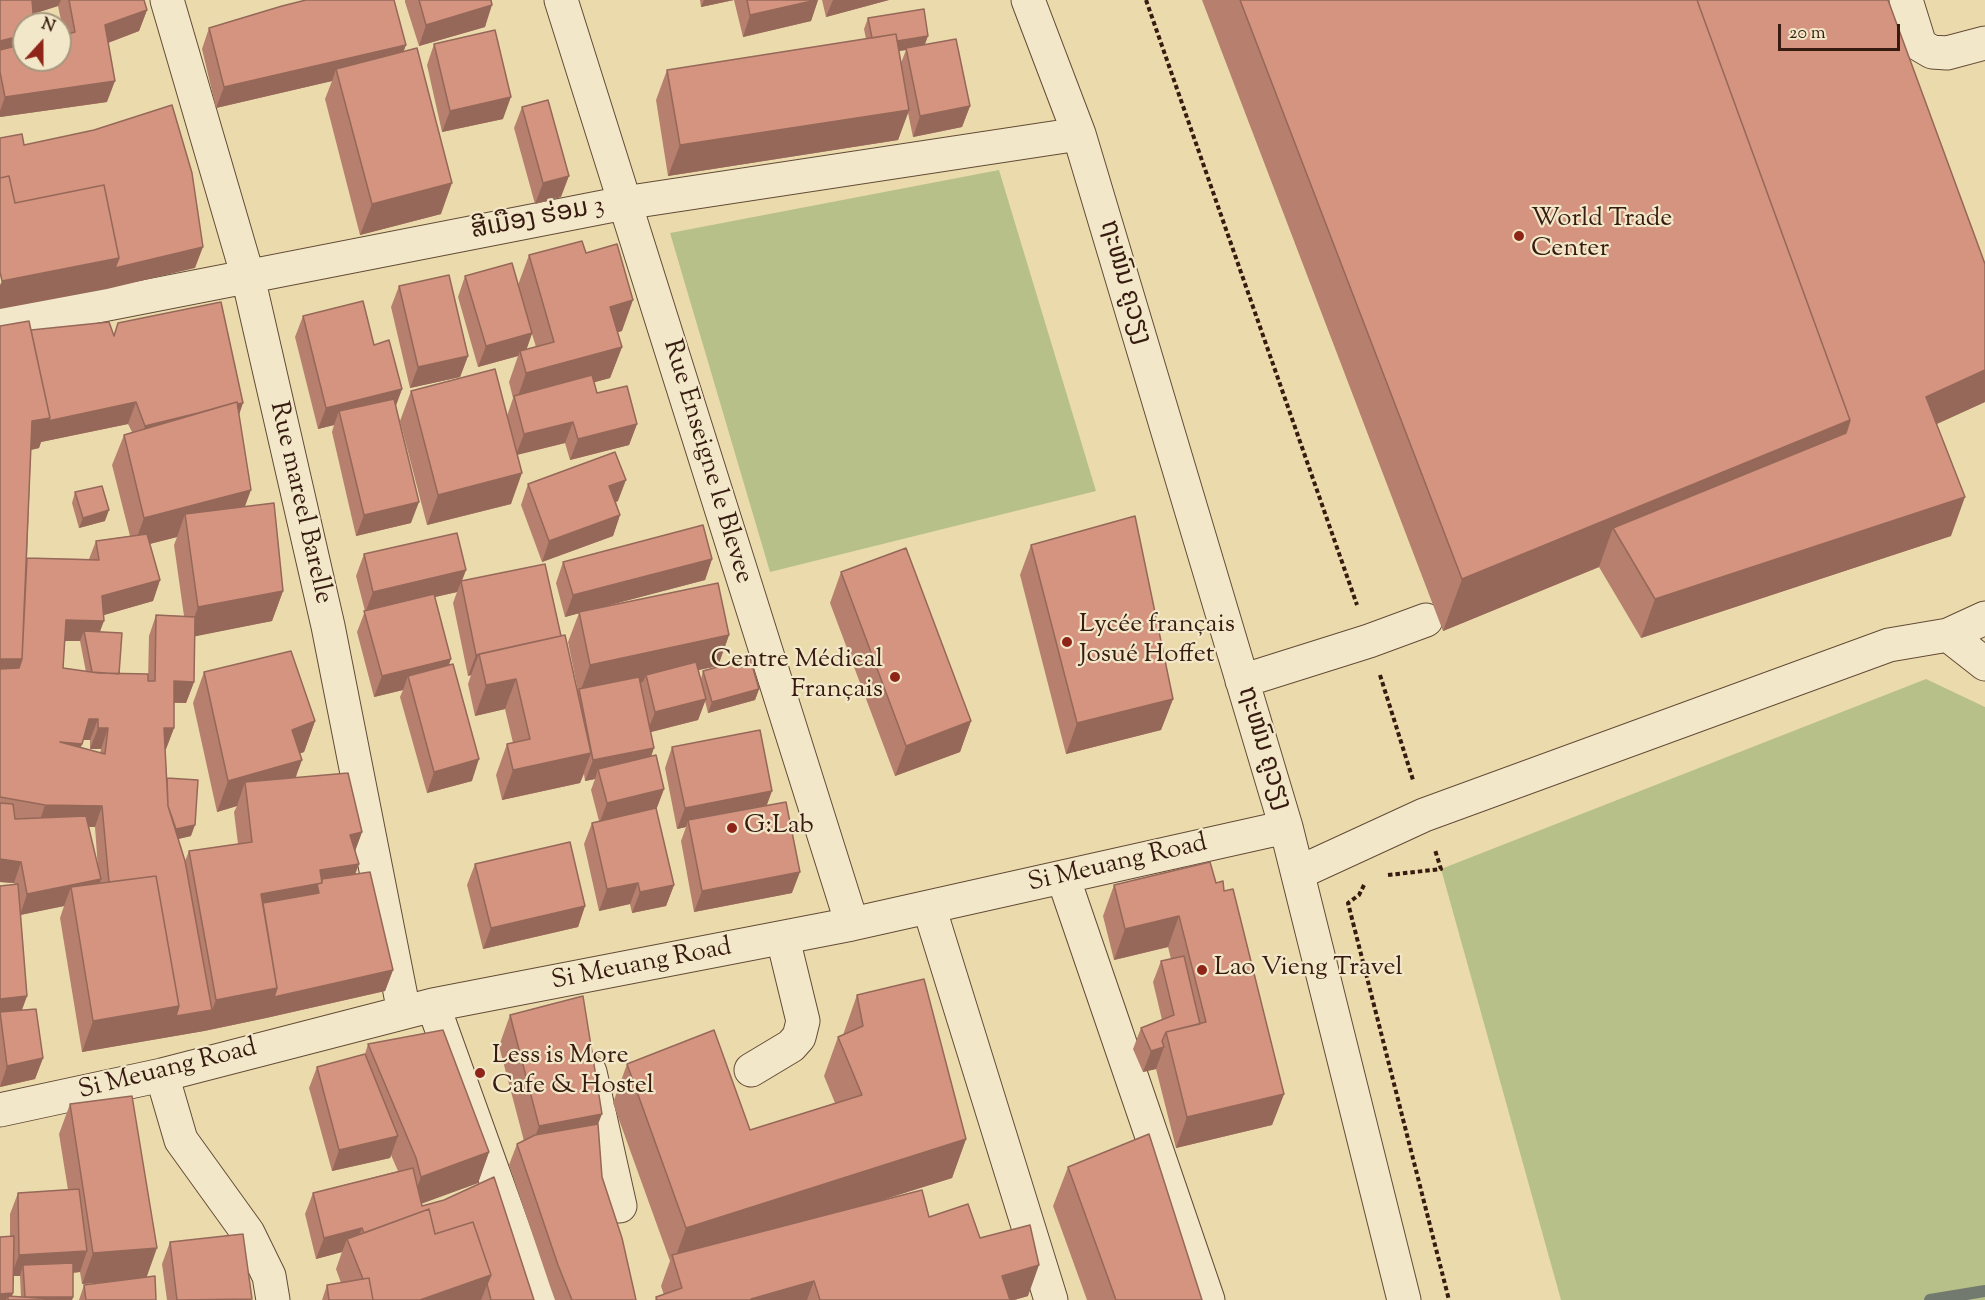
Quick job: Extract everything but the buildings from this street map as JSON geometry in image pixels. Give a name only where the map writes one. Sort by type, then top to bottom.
[{"type":"street","name":"Rue mareel Barelle","points":[[167,0],[248,277],[418,1009],[539,1300]]},
{"type":"street","name":"Rue Enseigne le Blevee","points":[[561,0],[852,924]]},
{"type":"street","name":"ຖະໜົນ ຄູວຽງ","points":[[1028,0],[1079,134],[1286,827],[1404,1300]]},
{"type":"street","points":[[1906,0],[1920,45],[1932,52],[1947,53],[1985,43]]},
{"type":"street","name":"ສີເມືອງ ຮ່ອມ 3","points":[[0,326],[624,203],[1079,134]]},
{"type":"street","points":[[1298,873],[1424,815],[1889,645],[1948,635],[1985,618]]},
{"type":"street","points":[[1242,681],[1369,641],[1426,620]]},
{"type":"street","points":[[1948,635],[1985,664]]},
{"type":"street","name":"Si Meuang Road","points":[[0,1110],[162,1075],[418,1009],[570,992],[783,939],[1286,827]]},
{"type":"street","points":[[1063,877],[1208,1300]]},
{"type":"street","points":[[929,907],[1051,1300]]},
{"type":"street","points":[[751,1070],[791,1047],[803,1021],[783,939]]},
{"type":"street","points":[[582,1038],[620,1206]]},
{"type":"street","points":[[162,1075],[181,1140],[248,1233],[269,1276],[273,1300]]},
{"type":"green space","points":[[999,170],[1096,491],[770,572],[670,233]]},
{"type":"green space","points":[[1926,679],[1985,707],[1985,1300],[1561,1300],[1441,869]]},
{"type":"waterway","points":[[1930,1300],[1985,1291]]},
{"type":"place","name":"World Trade Center","points":[[1519,236]]},
{"type":"place","name":"Lycée français Josué Hoffet","points":[[1067,642]]},
{"type":"place","name":"Centre Médical Français","points":[[895,677]]},
{"type":"place","name":"G:Lab","points":[[732,828]]},
{"type":"place","name":"Lao Vieng Travel","points":[[1202,970]]},
{"type":"place","name":"Less is More Cafe & Hostel","points":[[480,1073]]}]
